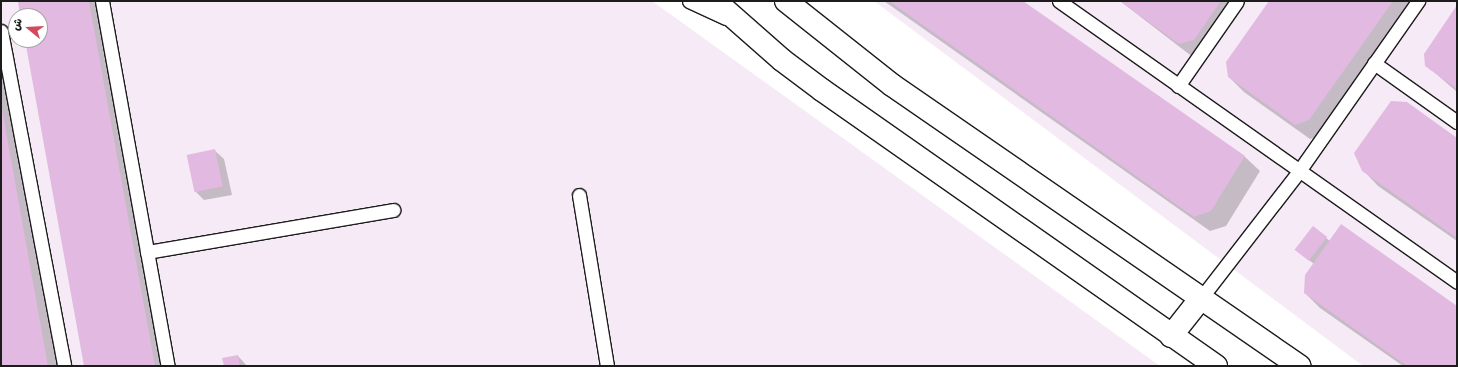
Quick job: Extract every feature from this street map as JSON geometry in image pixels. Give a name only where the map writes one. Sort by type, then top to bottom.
[{"type":"street","points":[[715,1],[745,28],[822,90],[1171,336],[1216,366]]},
{"type":"street","points":[[786,1],[892,85],[1300,366]]},
{"type":"street","points":[[1171,336],[1201,298]]},
{"type":"lane","points":[[102,1],[168,366]]},
{"type":"lane","points":[[689,1],[745,28]]},
{"type":"lane","points":[[1178,86],[1237,1]]},
{"type":"lane","points":[[1201,298],[1299,171],[1418,1]]},
{"type":"lane","points":[[1064,3],[1178,86],[1457,282]]},
{"type":"lane","points":[[1,31],[64,366]]},
{"type":"lane","points":[[1374,63],[1457,122]]},
{"type":"lane","points":[[579,195],[607,366]]},
{"type":"lane","points":[[147,252],[393,210]]},
{"type":"shaded area","points":[[1,1],[652,1],[1160,366],[1,366]]},
{"type":"shaded area","points":[[874,1],[1457,1],[1457,366],[1363,366]]},
{"type":"building","points":[[18,1],[89,1],[155,366],[84,366],[26,48],[48,48],[48,8],[19,8]]},
{"type":"building","points":[[889,1],[1023,1],[1245,156],[1211,211],[1194,217]]},
{"type":"building","points":[[1120,1],[1221,1],[1194,40],[1179,44]]},
{"type":"building","points":[[1269,1],[1393,1],[1309,120],[1295,125],[1228,77],[1226,62]]},
{"type":"building","points":[[1457,5],[1457,89],[1425,66],[1424,54]]},
{"type":"building","points":[[1391,101],[1407,102],[1457,138],[1457,238],[1362,171],[1354,153]]},
{"type":"building","points":[[2,109],[48,366],[1,366]]},
{"type":"building","points":[[215,149],[223,186],[195,192],[187,155]]},
{"type":"building","points":[[1341,224],[1457,306],[1457,366],[1407,366],[1304,293],[1305,275]]},
{"type":"building","points":[[1313,226],[1327,237],[1309,261],[1295,250]]},
{"type":"building","points":[[238,355],[240,366],[224,366],[222,358]]}]
